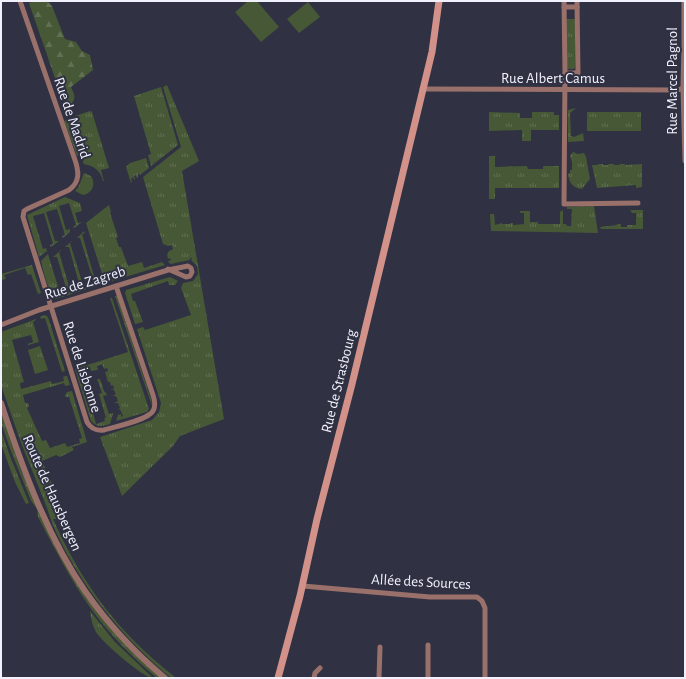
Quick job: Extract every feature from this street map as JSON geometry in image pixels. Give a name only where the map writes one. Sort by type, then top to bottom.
[{"type":"main road","name":"Rue de Strasbourg","points":[[278,678],[303,586],[317,519],[352,384],[432,52],[440,1]]},
{"type":"street","name":"Rue de Madrid","points":[[20,1],[78,172],[78,178],[74,186],[66,192],[27,208],[23,215],[50,306]]},
{"type":"street","points":[[565,73],[578,73],[577,1]]},
{"type":"street","name":"Rue Marcel Pagnol","points":[[684,1],[685,44],[683,88],[685,161]]},
{"type":"street","points":[[577,7],[564,4],[564,204],[638,204]]},
{"type":"street","name":"Rue Albert Camus","points":[[422,89],[678,90],[683,88]]},
{"type":"street","name":"Rue de Zagreb","points":[[1,325],[50,306],[168,269]]},
{"type":"street","name":"Rue de Lisbonne","points":[[50,306],[87,422],[91,428],[97,430],[114,427],[150,415],[155,405],[153,395],[116,286]]},
{"type":"street","name":"Rue de Zagreb","points":[[1,321],[9,321]]},
{"type":"street","name":"Route de Hausbergen","points":[[1,403],[15,444],[39,503],[63,554],[85,591],[115,630],[142,658],[165,678]]},
{"type":"street","name":"Allée des Sources","points":[[303,586],[430,597],[477,597],[482,601],[485,608],[485,678]]},
{"type":"street","points":[[428,645],[428,678]]},
{"type":"street","points":[[380,647],[380,678]]},
{"type":"street","points":[[314,678],[315,673],[320,668]]},
{"type":"green space","points":[[33,1],[47,1],[52,6],[65,39],[76,42],[82,51],[90,55],[93,70],[71,87],[74,98],[71,104],[67,104],[63,101],[29,3]]},
{"type":"green space","points":[[248,1],[257,1],[279,27],[261,42],[235,12]]},
{"type":"green space","points":[[308,2],[320,17],[299,33],[287,19]]},
{"type":"green space","points":[[566,19],[576,19],[574,69],[568,69],[566,66]]},
{"type":"green space","points":[[167,85],[199,161],[182,171],[224,419],[180,436],[173,446],[122,496],[100,437],[152,420],[159,412],[161,403],[137,329],[143,327],[145,330],[191,315],[181,288],[183,283],[193,281],[198,274],[197,266],[191,260],[192,258],[190,258],[190,260],[170,264],[168,261],[171,260],[170,258],[168,259],[167,254],[173,249],[172,245],[168,246],[163,244],[143,177],[181,147],[163,87]]},
{"type":"green space","points":[[161,87],[178,145],[151,166],[148,155],[151,154],[134,96]]},
{"type":"green space","points":[[576,108],[570,113],[571,136],[574,137],[583,133],[584,141],[568,142],[568,110]]},
{"type":"green space","points":[[90,111],[92,112],[109,168],[101,170],[104,181],[101,174],[91,166],[84,164],[80,155],[77,156],[64,121],[73,117],[76,120],[75,116]]},
{"type":"green space","points":[[489,112],[520,113],[520,118],[532,118],[532,112],[554,112],[554,115],[559,115],[559,130],[531,130],[531,141],[522,141],[522,130],[489,131]]},
{"type":"green space","points":[[587,112],[641,112],[641,131],[587,131]]},
{"type":"green space","points":[[573,152],[578,154],[584,153],[586,157],[590,179],[582,189],[574,186],[570,182],[568,174],[570,173],[570,170],[572,170],[570,156]]},
{"type":"green space","points":[[489,156],[495,156],[495,167],[527,166],[528,169],[543,169],[543,166],[559,166],[559,188],[495,188],[495,199],[489,199]]},
{"type":"green space","points":[[146,158],[149,168],[140,175],[138,173],[137,178],[136,175],[134,176],[135,179],[134,180],[133,177],[131,179],[131,183],[126,167],[130,163]]},
{"type":"green space","points":[[642,164],[642,187],[636,188],[636,185],[597,188],[592,165]]},
{"type":"green space","points":[[84,173],[91,176],[93,179],[93,188],[83,195],[75,191],[79,186]]},
{"type":"green space","points":[[65,197],[80,203],[82,211],[75,213],[78,223],[82,222],[74,228],[73,227],[76,225],[69,203],[59,206],[66,230],[70,229],[70,232],[63,238],[62,236],[65,235],[57,209],[46,212],[55,241],[59,241],[51,247],[50,245],[53,244],[44,213],[33,216],[43,249],[46,248],[47,251],[39,257],[27,215]]},
{"type":"green space","points":[[109,205],[110,213],[118,237],[116,238],[128,266],[142,262],[144,268],[162,262],[165,265],[105,283],[86,223]]},
{"type":"green space","points":[[594,206],[598,233],[491,231],[490,214],[494,214],[495,225],[502,223],[513,223],[513,225],[524,224],[524,213],[520,213],[520,211],[530,211],[530,222],[538,222],[538,224],[560,224],[560,212],[563,210],[563,224],[571,226],[572,209],[567,209],[567,207]]},
{"type":"green space","points":[[630,210],[643,210],[643,229],[601,229],[600,227],[617,224],[621,224],[621,227],[636,225],[636,213],[632,213]]},
{"type":"green space","points":[[84,231],[85,233],[82,234],[95,280],[98,280],[100,285],[56,299],[53,297],[49,288],[41,261],[48,254],[60,293],[67,291],[57,257],[53,257],[61,250],[59,252],[70,290],[80,287],[69,247],[65,247],[72,241],[70,243],[83,285],[94,283],[80,238],[77,238]]},
{"type":"green space","points":[[32,265],[41,293],[38,294],[31,274],[28,275],[25,268],[4,275],[6,279],[1,280],[1,274]]},
{"type":"green space","points":[[170,277],[178,281],[175,285],[169,285],[168,281],[131,294],[143,322],[135,324],[125,293],[126,290]]},
{"type":"green space","points":[[115,296],[117,296],[152,406]]},
{"type":"green space","points":[[110,298],[112,298],[149,409],[147,412],[116,421],[118,415],[121,414],[121,417],[123,416],[120,409],[117,410],[120,408],[118,403],[114,403],[118,401],[116,396],[112,396],[116,395],[114,390],[110,390],[114,389],[113,385],[111,386],[110,382],[108,382],[105,372],[108,371],[107,368],[104,369],[102,364],[97,366],[98,370],[91,371],[90,368],[79,372],[80,376],[82,376],[83,384],[89,397],[96,424],[105,421],[104,418],[106,418],[99,394],[102,393],[97,379],[100,379],[107,395],[103,396],[109,414],[113,413],[110,424],[100,426],[95,425],[91,421],[75,369],[128,352]]},
{"type":"green space","points":[[45,315],[48,317],[65,371],[62,372],[45,318],[41,319],[40,317]]},
{"type":"green space","points":[[36,319],[33,322],[39,342],[28,345],[33,342],[31,335],[12,340],[24,382],[20,383],[21,389],[51,381],[52,384],[64,381],[63,377],[67,376],[70,385],[65,386],[64,383],[23,395],[25,403],[28,403],[29,406],[27,408],[42,441],[46,440],[50,448],[65,443],[67,447],[80,443],[79,439],[82,438],[69,397],[65,396],[67,392],[72,391],[87,442],[72,447],[74,450],[60,457],[56,455],[42,461],[58,497],[54,499],[63,515],[63,519],[53,519],[77,566],[104,606],[155,661],[176,678],[171,678],[126,636],[88,587],[66,552],[55,530],[20,440],[1,385],[1,332]]},
{"type":"green space","points":[[40,346],[48,370],[35,374],[28,350]]},
{"type":"green space","points":[[1,413],[22,473],[86,598],[162,678],[157,678],[122,646],[99,619],[77,588],[38,517],[37,509],[31,501],[9,446],[1,422]]},
{"type":"green space","points":[[1,430],[29,503],[26,504],[15,482],[1,444]]},
{"type":"green space","points":[[90,611],[115,642],[153,678],[132,666],[100,637],[94,627]]}]
